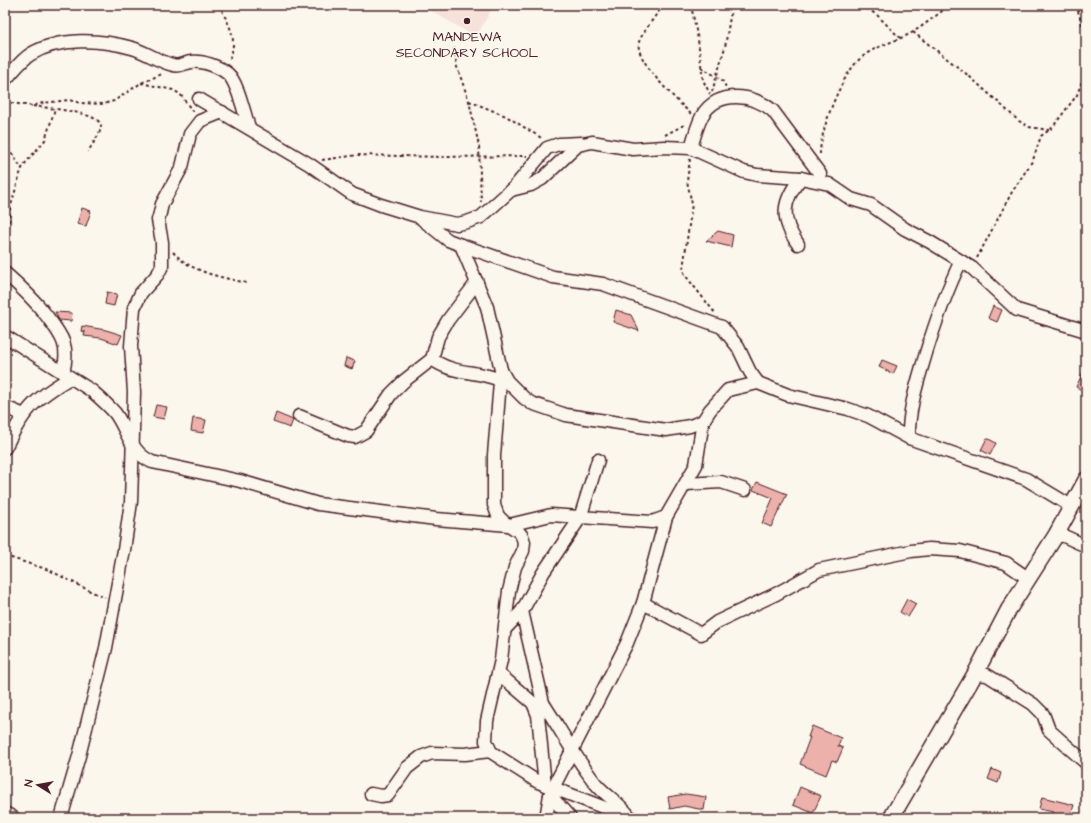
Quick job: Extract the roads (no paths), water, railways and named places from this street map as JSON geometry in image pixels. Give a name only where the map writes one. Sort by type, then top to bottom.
[{"type":"main road","points":[[891,818],[975,674],[1008,609],[1029,579],[1056,535],[1086,480]]},
{"type":"street","points":[[5,80],[30,55],[47,46],[84,42],[119,45],[146,53],[173,65],[181,66],[191,62],[202,62],[222,70],[232,79],[249,127]]},
{"type":"street","points":[[691,148],[699,117],[716,102],[742,96],[764,103],[789,129],[820,174]]},
{"type":"street","points":[[199,99],[249,127],[309,164],[352,194],[420,217],[457,224],[481,217],[511,190],[548,148],[592,142],[633,149],[664,146],[691,148],[744,172],[757,175],[801,178],[829,184],[851,199],[871,205],[905,229],[972,268],[1017,310],[1086,331]]},
{"type":"street","points":[[61,818],[79,756],[106,648],[131,502],[134,392],[131,346],[132,318],[134,308],[141,293],[160,271],[163,262],[162,242],[158,220],[162,204],[182,167],[190,134],[200,121],[222,112]]},
{"type":"street","points":[[511,190],[531,185],[542,179],[573,149],[585,143]]},
{"type":"street","points":[[798,244],[786,225],[785,213],[790,191],[801,178]]},
{"type":"street","points":[[420,217],[448,240],[461,245],[553,277],[603,284],[722,327],[738,347],[750,372],[758,383],[788,395],[810,399],[868,416],[885,427],[909,438],[1026,479],[1071,506]]},
{"type":"street","points":[[461,245],[464,256],[478,282],[487,306],[501,375],[494,455],[494,505],[498,516],[522,536],[524,542],[509,591],[499,674],[487,721],[486,741],[490,751],[511,766],[550,789],[630,818]]},
{"type":"street","points":[[909,438],[911,406],[922,365],[949,284],[961,261]]},
{"type":"street","points":[[5,273],[36,301],[61,334],[66,349],[66,376]]},
{"type":"street","points":[[299,416],[348,436],[355,437],[366,431],[391,394],[404,380],[432,359],[438,337],[448,320],[478,282]]},
{"type":"street","points":[[5,336],[66,376],[92,391],[114,413],[132,447],[140,456],[152,462],[253,484],[318,504],[436,519],[509,525],[551,515],[652,522],[666,517]]},
{"type":"street","points":[[432,359],[438,364],[455,371],[501,375],[528,401],[566,415],[666,430],[690,426],[703,420]]},
{"type":"street","points":[[5,448],[10,431],[36,400],[66,376]]},
{"type":"street","points":[[550,789],[573,752],[627,643],[643,603],[666,517],[696,465],[703,420],[728,390],[758,383]]},
{"type":"street","points":[[5,407],[24,415]]},
{"type":"street","points":[[505,629],[522,611],[543,573],[580,518],[598,460]]},
{"type":"street","points":[[686,484],[721,482],[745,490]]},
{"type":"street","points":[[1056,535],[1064,536],[1086,546]]},
{"type":"street","points":[[643,603],[701,634],[717,622],[757,604],[820,570],[840,564],[929,549],[960,551],[1006,563],[1029,579]]},
{"type":"street","points":[[522,611],[544,703],[573,752],[598,786],[624,809],[630,818]]},
{"type":"street","points":[[499,674],[533,703],[538,715],[550,789],[546,818]]},
{"type":"street","points":[[975,674],[987,675],[1033,704],[1043,714],[1049,730],[1086,762]]},
{"type":"street","points":[[540,728],[544,703]]},
{"type":"street","points":[[372,794],[381,796],[388,795],[407,768],[421,757],[428,754],[465,754],[490,751]]},
{"type":"street","points":[[550,789],[570,818]]},
{"type":"street","points":[[5,813],[14,818]]},
{"type":"place","name":"MANDEWA SECONDARY SCHOOL","points":[[467,21]]}]
